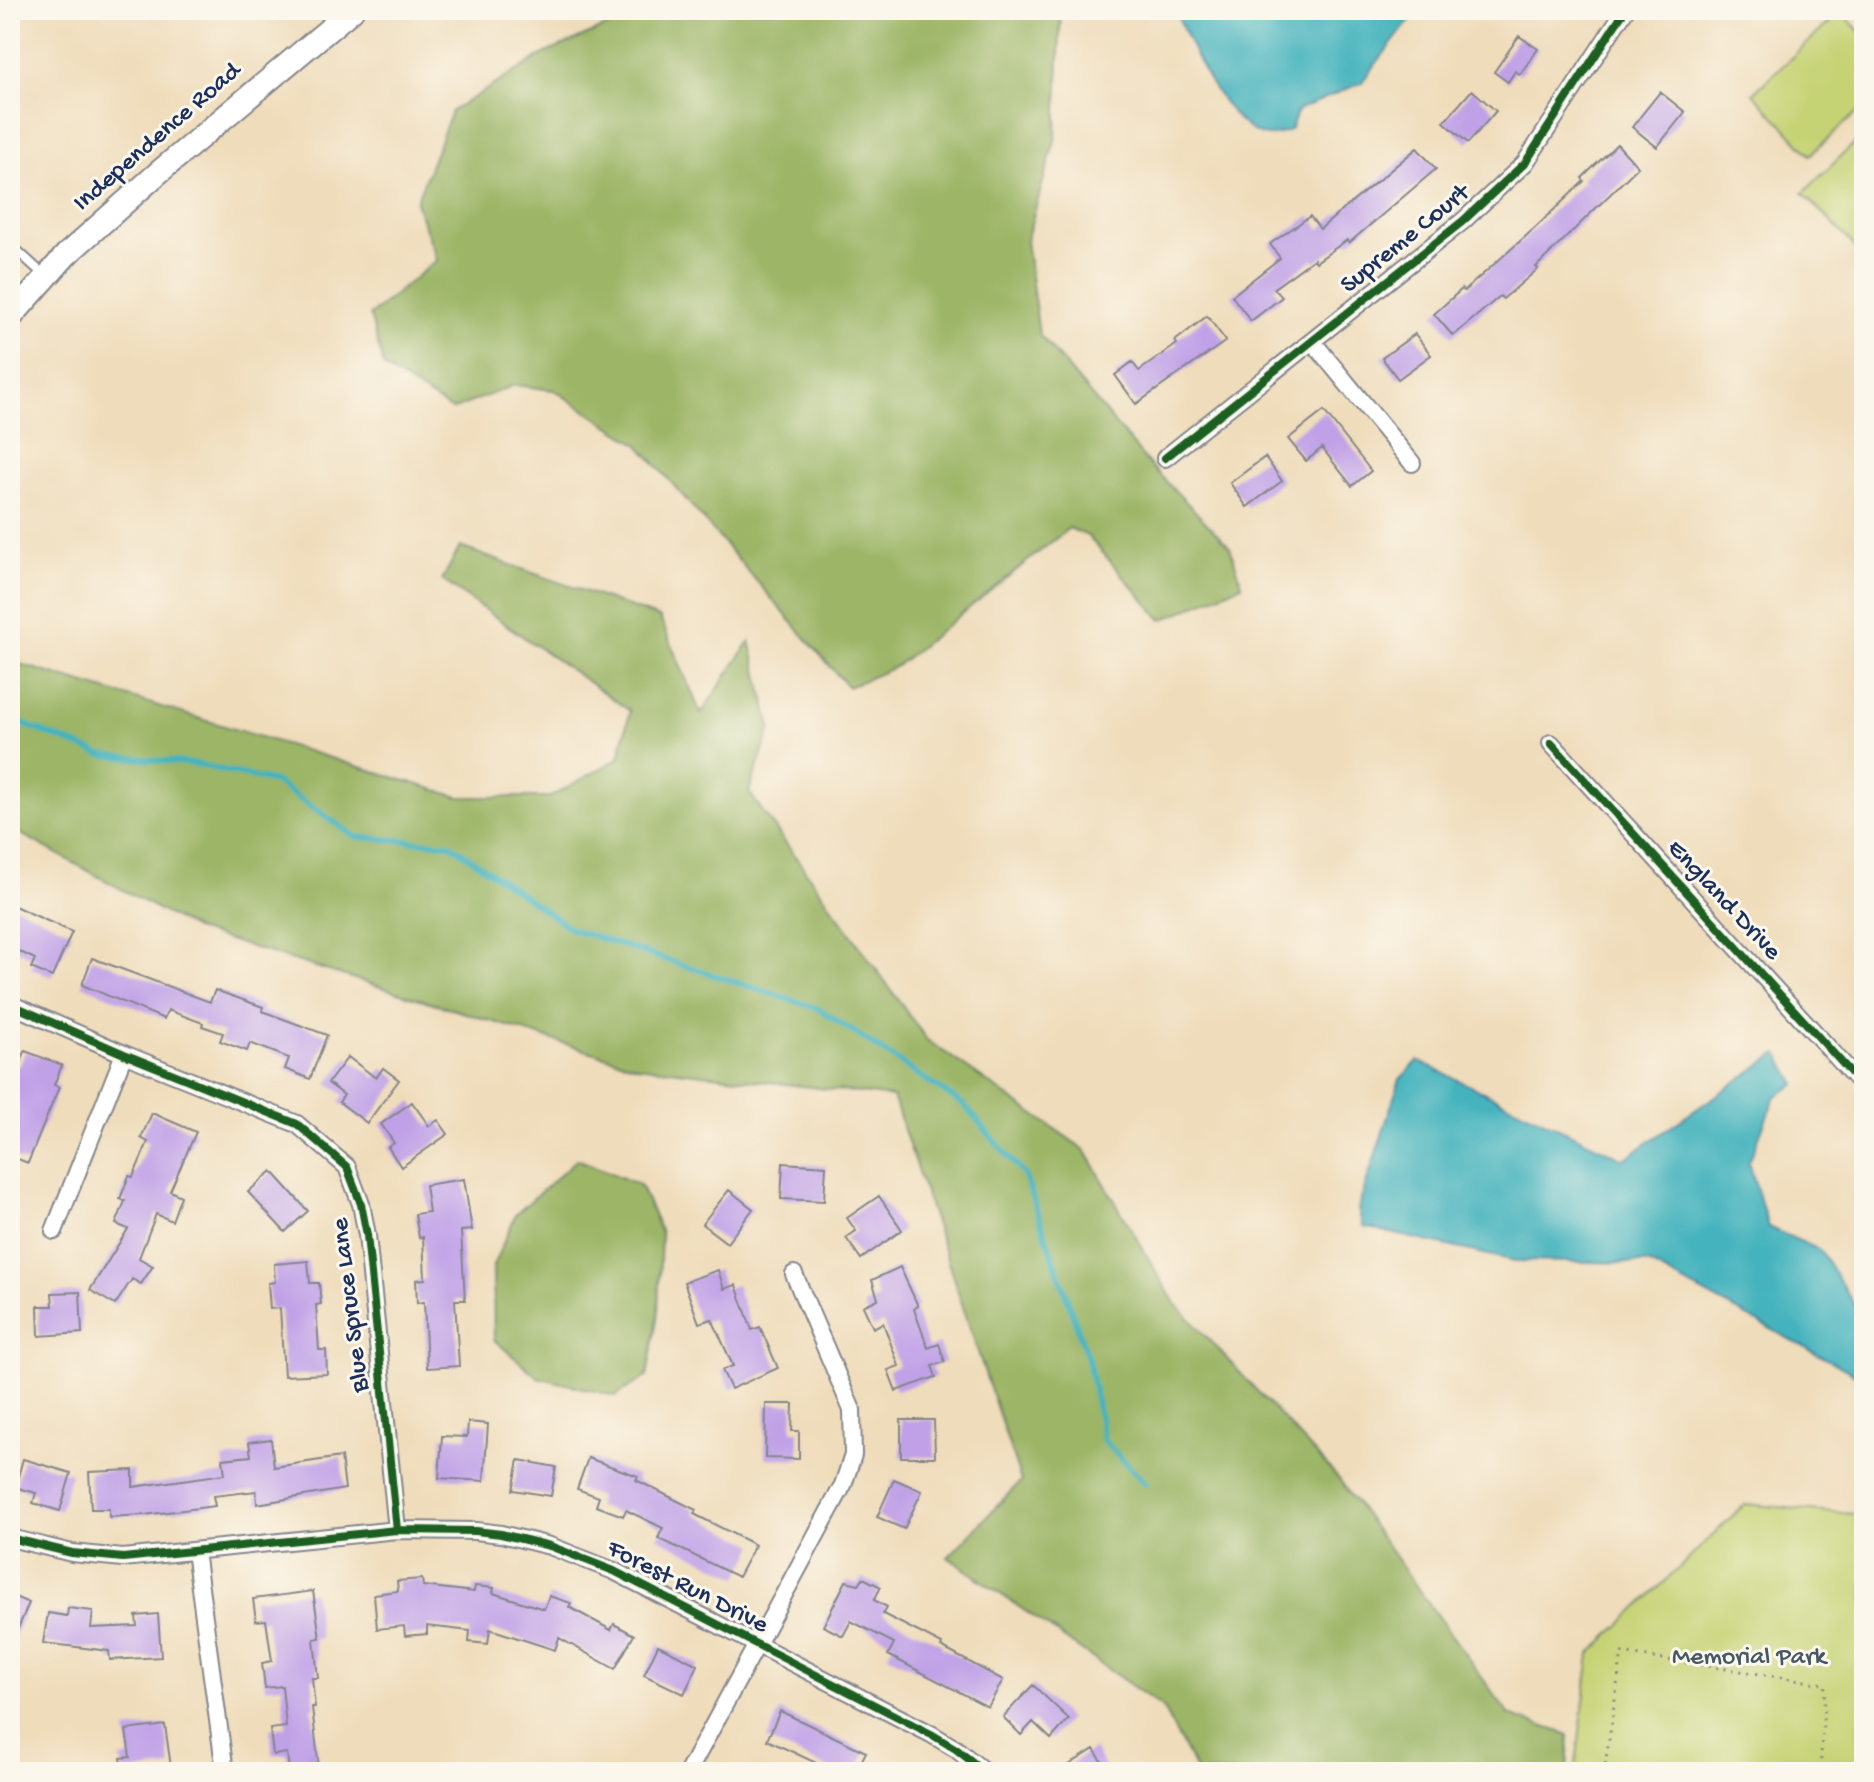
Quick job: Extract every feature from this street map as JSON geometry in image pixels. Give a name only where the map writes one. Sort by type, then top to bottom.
[{"type":"street","name":"Independence Road","points":[[10,318],[66,255],[158,173],[352,10]]},
{"type":"street","name":"Supreme Court","points":[[1165,458],[1463,221],[1507,182],[1525,163],[1625,10]]},
{"type":"street","points":[[1313,342],[1412,463]]},
{"type":"street","name":"England Drive","points":[[1551,743],[1864,1087]]},
{"type":"street","name":"Blue Spruce Lane","points":[[10,1004],[297,1124],[347,1167],[361,1204],[367,1235],[397,1530]]},
{"type":"street","points":[[54,1231],[124,1054]]},
{"type":"street","points":[[688,1772],[843,1485],[853,1455],[852,1410],[794,1274]]},
{"type":"street","name":"Forest Run Drive","points":[[10,1538],[98,1557],[123,1558],[397,1530],[476,1531],[550,1546],[614,1571],[931,1734],[985,1772]]},
{"type":"street","points":[[195,1551],[225,1772]]},
{"type":"lane","points":[[10,244],[46,277]]},
{"type":"path","points":[[1604,1772],[1622,1653],[1825,1684],[1820,1772]]},
{"type":"green space","points":[[644,10],[1061,10],[1056,137],[1026,241],[1039,334],[1149,464],[1230,547],[1242,585],[1162,620],[1088,536],[1069,528],[895,667],[848,687],[639,445],[554,390],[514,385],[452,410],[384,367],[370,315],[437,260],[416,202],[452,111],[546,53]]},
{"type":"green space","points":[[1841,12],[1864,36],[1864,106],[1810,155],[1753,93]]},
{"type":"green space","points":[[1864,134],[1864,256],[1803,193]]},
{"type":"green space","points":[[460,547],[660,618],[701,714],[750,641],[771,728],[749,792],[927,1040],[1085,1150],[1174,1302],[1338,1478],[1509,1715],[1569,1735],[1567,1772],[1197,1772],[1162,1707],[948,1557],[1021,1481],[893,1097],[637,1066],[196,930],[10,828],[10,661],[459,797],[550,797],[619,758],[630,711],[442,580]]},
{"type":"green space","points":[[577,1159],[640,1185],[661,1233],[658,1313],[647,1377],[615,1396],[538,1377],[494,1340],[493,1266],[516,1214]]},
{"type":"green space","name":"Memorial Park","points":[[1745,1504],[1864,1515],[1864,1772],[1575,1772],[1590,1654]]},
{"type":"water","points":[[1175,10],[1418,10],[1361,83],[1298,110],[1290,130],[1266,136],[1251,130],[1237,119],[1211,84]]},
{"type":"water","points":[[1778,1053],[1796,1084],[1775,1097],[1749,1162],[1768,1227],[1820,1250],[1864,1320],[1864,1385],[1851,1372],[1648,1263],[1515,1261],[1363,1227],[1358,1209],[1400,1079],[1418,1061],[1624,1159]]},
{"type":"building","points":[[1519,36],[1538,49],[1520,74],[1515,71],[1508,82],[1494,72]]},
{"type":"building","points":[[1472,90],[1496,111],[1468,143],[1444,122]]},
{"type":"building","points":[[1660,92],[1685,112],[1657,147],[1632,127]]},
{"type":"building","points":[[1617,144],[1638,167],[1536,267],[1538,269],[1453,336],[1434,314],[1536,227]]},
{"type":"building","points":[[1417,148],[1436,169],[1349,243],[1347,240],[1316,262],[1314,259],[1274,288],[1282,297],[1251,321],[1232,296],[1280,258],[1270,244],[1310,216],[1320,229]]},
{"type":"building","points":[[1207,316],[1226,341],[1136,404],[1115,375],[1132,362],[1139,371],[1177,344],[1175,341]]},
{"type":"building","points":[[1415,334],[1431,355],[1398,379],[1382,358]]},
{"type":"building","points":[[1324,411],[1371,471],[1352,486],[1322,448],[1306,461],[1288,439]]},
{"type":"building","points":[[1265,457],[1282,481],[1247,507],[1230,483]]},
{"type":"building","points":[[10,904],[72,932],[52,977],[31,968],[35,959],[10,947]]},
{"type":"building","points":[[92,958],[210,1002],[215,990],[327,1035],[310,1079],[285,1069],[289,1058],[250,1043],[247,1051],[220,1041],[223,1033],[202,1026],[203,1023],[168,1010],[164,1019],[82,985]]},
{"type":"building","points":[[25,1051],[62,1065],[54,1085],[59,1087],[28,1163],[10,1156],[10,1062],[20,1066]]},
{"type":"building","points":[[348,1057],[376,1078],[383,1068],[399,1080],[367,1123],[339,1102],[344,1095],[328,1083]]},
{"type":"building","points":[[412,1102],[429,1126],[438,1120],[448,1134],[401,1167],[388,1147],[394,1143],[381,1124]]},
{"type":"building","points":[[152,1113],[196,1132],[170,1191],[181,1196],[172,1221],[156,1214],[139,1258],[153,1266],[141,1284],[132,1279],[115,1305],[90,1290],[128,1229],[116,1224],[125,1201],[120,1199],[148,1142],[141,1138]]},
{"type":"building","points":[[783,1163],[826,1166],[824,1201],[781,1199]]},
{"type":"building","points":[[272,1171],[308,1211],[285,1232],[248,1192]]},
{"type":"building","points":[[464,1179],[472,1230],[461,1231],[465,1300],[455,1300],[459,1366],[427,1368],[424,1302],[417,1303],[416,1280],[425,1279],[423,1237],[419,1238],[415,1214],[429,1212],[425,1185]]},
{"type":"building","points":[[729,1190],[753,1209],[727,1243],[702,1224]]},
{"type":"building","points":[[879,1196],[902,1230],[861,1259],[846,1238],[856,1231],[847,1218]]},
{"type":"building","points":[[308,1261],[310,1283],[319,1283],[321,1304],[316,1305],[319,1350],[326,1350],[327,1374],[284,1376],[280,1308],[270,1309],[268,1283],[275,1282],[274,1264]]},
{"type":"building","points":[[900,1267],[918,1306],[914,1309],[928,1348],[939,1344],[945,1362],[932,1366],[936,1377],[896,1391],[888,1370],[899,1366],[883,1323],[873,1328],[863,1306],[878,1299],[872,1280]]},
{"type":"building","points":[[718,1270],[724,1289],[736,1285],[752,1330],[760,1327],[778,1368],[731,1389],[722,1370],[733,1366],[712,1319],[699,1323],[684,1282]]},
{"type":"building","points":[[80,1292],[82,1333],[39,1336],[38,1306],[53,1306],[52,1293]]},
{"type":"building","points":[[766,1404],[793,1404],[792,1431],[799,1431],[799,1459],[765,1458]]},
{"type":"building","points":[[901,1420],[934,1420],[935,1457],[901,1457]]},
{"type":"building","points":[[468,1422],[488,1424],[484,1481],[439,1478],[442,1436],[467,1437]]},
{"type":"building","points":[[271,1439],[274,1467],[341,1457],[345,1489],[257,1504],[256,1491],[213,1496],[215,1506],[144,1515],[109,1517],[109,1509],[91,1509],[89,1472],[133,1470],[133,1487],[225,1474],[223,1459],[251,1456],[249,1442]]},
{"type":"building","points":[[588,1458],[638,1476],[636,1480],[696,1510],[694,1514],[755,1545],[738,1577],[658,1538],[663,1528],[626,1510],[623,1516],[596,1506],[599,1497],[577,1489]]},
{"type":"building","points":[[23,1459],[71,1473],[60,1511],[33,1503],[36,1493],[15,1487]]},
{"type":"building","points":[[519,1460],[556,1467],[551,1496],[513,1490]]},
{"type":"building","points":[[894,1479],[922,1491],[904,1529],[877,1517]]},
{"type":"building","points":[[863,1578],[881,1587],[874,1600],[887,1607],[883,1614],[1003,1680],[988,1707],[888,1655],[894,1643],[851,1621],[843,1636],[823,1626],[846,1581],[859,1584]]},
{"type":"building","points":[[422,1579],[423,1586],[474,1592],[475,1586],[494,1588],[493,1593],[544,1609],[549,1596],[571,1603],[569,1607],[611,1630],[614,1624],[634,1635],[615,1669],[559,1638],[555,1650],[490,1629],[488,1644],[469,1642],[470,1631],[427,1626],[427,1634],[405,1636],[404,1626],[377,1629],[374,1594],[398,1591],[397,1581]]},
{"type":"building","points":[[313,1591],[320,1638],[314,1639],[318,1678],[312,1678],[319,1769],[289,1772],[287,1753],[273,1755],[270,1729],[286,1727],[282,1686],[265,1688],[262,1663],[272,1661],[266,1620],[256,1621],[253,1599]]},
{"type":"building","points":[[10,1595],[29,1603],[10,1647]]},
{"type":"building","points":[[68,1608],[93,1611],[91,1628],[137,1626],[136,1616],[158,1614],[161,1657],[110,1660],[109,1651],[43,1643],[48,1613],[67,1616]]},
{"type":"building","points":[[658,1645],[698,1665],[684,1694],[644,1675]]},
{"type":"building","points":[[1033,1685],[1069,1719],[1051,1739],[1033,1722],[1021,1735],[1003,1717]]},
{"type":"building","points":[[780,1711],[866,1752],[856,1772],[825,1772],[827,1768],[767,1740]]},
{"type":"building","points":[[165,1725],[171,1767],[123,1772],[121,1758],[130,1757],[126,1730]]},
{"type":"building","points":[[1094,1749],[1109,1772],[1058,1772]]},
{"type":"waterway","points":[[10,719],[102,755],[196,764],[275,782],[356,837],[450,844],[571,929],[819,1009],[964,1105],[1025,1176],[1088,1359],[1104,1441],[1146,1484]]},
{"type":"cycle path","points":[[1165,458],[1463,221],[1525,163],[1625,10]]},
{"type":"cycle path","points":[[1551,743],[1864,1087]]},
{"type":"cycle path","points":[[10,1004],[297,1124],[347,1167],[361,1204],[367,1235],[397,1530]]},
{"type":"cycle path","points":[[10,1538],[72,1553],[123,1558],[397,1530],[501,1534],[550,1546],[614,1571],[931,1734],[985,1772]]}]
